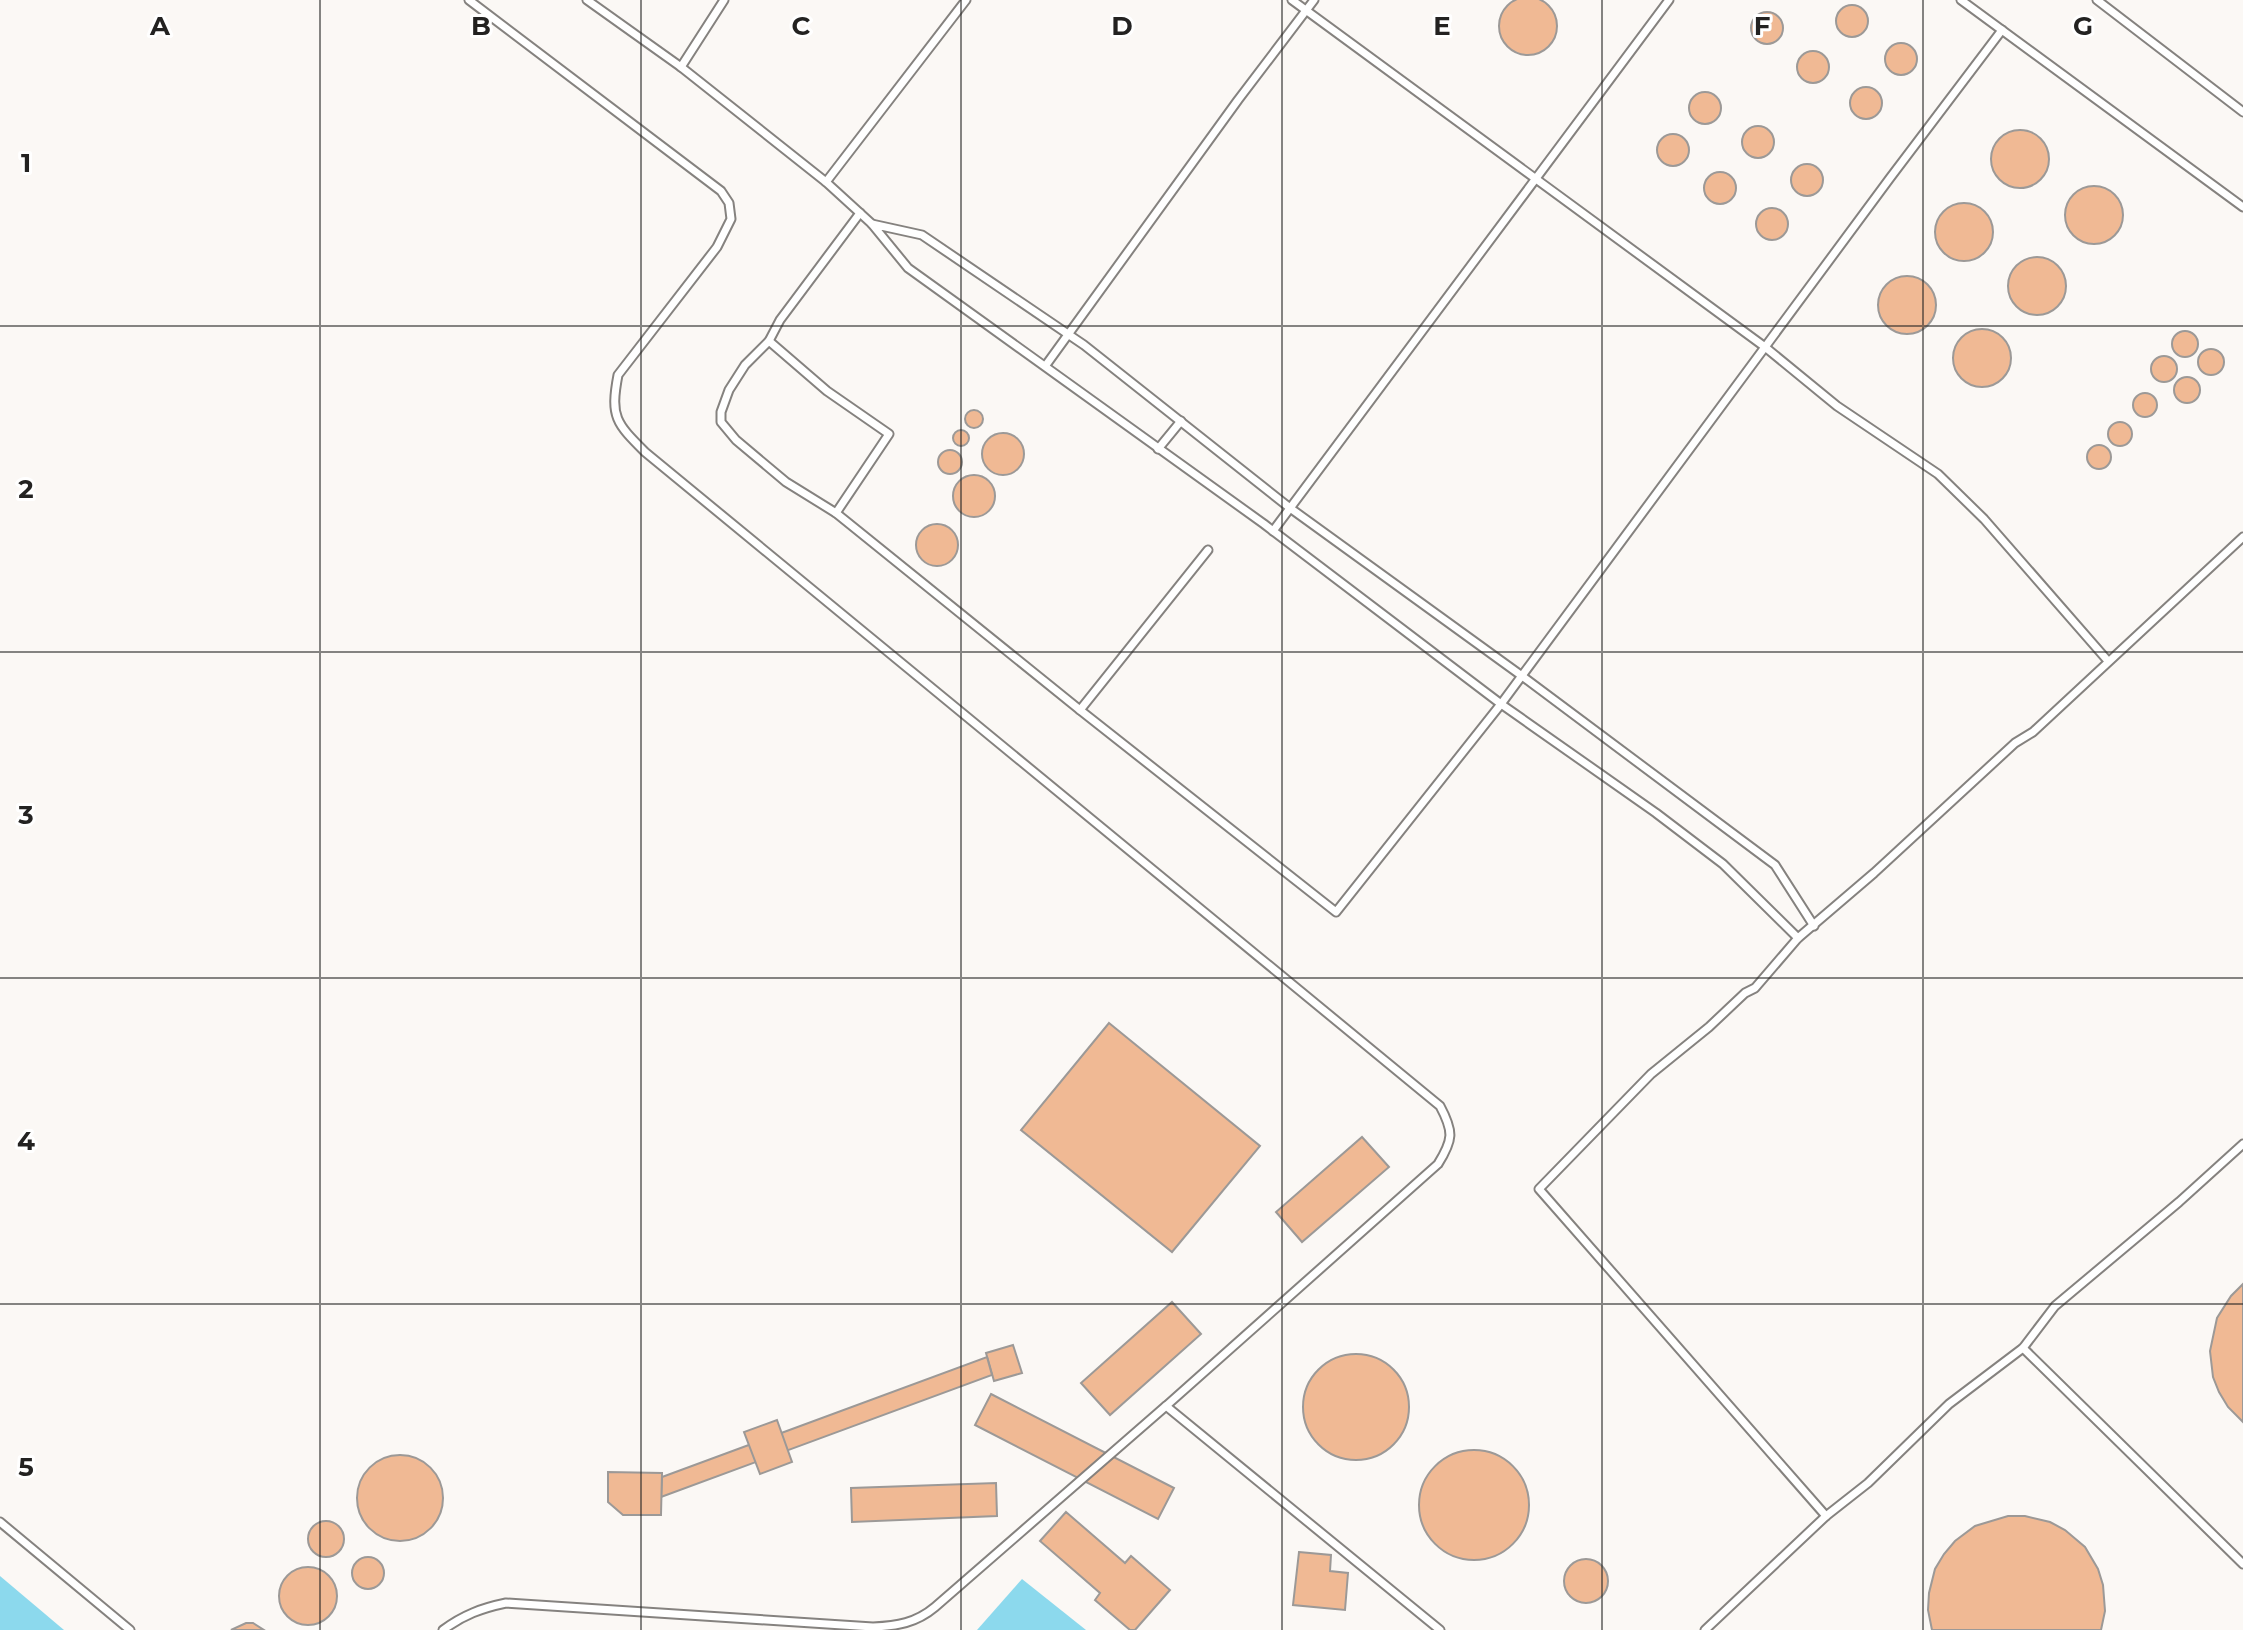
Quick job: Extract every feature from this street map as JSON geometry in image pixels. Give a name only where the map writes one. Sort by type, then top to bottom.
[{"type":"lane","points":[[443,1630],[471,1613],[506,1603],[873,1627],[910,1623],[924,1617],[1438,1164],[1451,1144],[1449,1124],[1440,1106],[645,452],[620,427],[613,401],[618,375],[717,247],[731,219],[729,203],[721,191],[469,0]]},
{"type":"lane","points":[[587,0],[681,67],[826,182],[872,224],[908,268],[1273,531],[1501,704],[1656,813],[1723,864],[1798,938]]},
{"type":"lane","points":[[681,67],[724,0]]},
{"type":"lane","points":[[826,182],[966,0]]},
{"type":"lane","points":[[1292,0],[1765,347],[1837,406],[1938,474],[1984,519],[2108,661]]},
{"type":"lane","points":[[1046,365],[1314,0]]},
{"type":"lane","points":[[1273,531],[1669,0]]},
{"type":"lane","points":[[1961,0],[2243,207]]},
{"type":"lane","points":[[2097,0],[2243,112]]},
{"type":"lane","points":[[860,213],[780,320],[769,341],[745,365],[729,390],[721,412],[721,422],[736,440],[786,482],[836,513],[1336,912],[1501,704],[2002,30]]},
{"type":"lane","points":[[872,224],[922,235],[1068,334],[1290,508],[1775,865],[1814,926]]},
{"type":"lane","points":[[769,341],[827,391],[889,434],[836,513]]},
{"type":"lane","points":[[1158,449],[1181,421]]},
{"type":"lane","points":[[1826,1516],[1539,1189],[1651,1074],[1745,993],[1755,988],[1798,938],[2015,743],[2033,732],[2243,537]]},
{"type":"lane","points":[[1080,710],[1208,550]]},
{"type":"lane","points":[[1705,1630],[1826,1516],[1868,1483],[1949,1404],[2023,1348],[2055,1306],[2243,1144]]},
{"type":"lane","points":[[2023,1348],[2243,1564]]},
{"type":"lane","points":[[1166,1406],[1440,1630]]},
{"type":"lane","points":[[0,1522],[130,1630]]},
{"type":"water","points":[[0,1576],[64,1630],[0,1630]]},
{"type":"water","points":[[1022,1579],[1086,1630],[977,1630]]},
{"type":"building","points":[[1528,-3],[1539,-1],[1548,6],[1555,15],[1555,37],[1548,46],[1539,53],[1528,55],[1517,53],[1508,46],[1501,37],[1499,26],[1501,15],[1508,6],[1517,-1]]},
{"type":"building","points":[[1852,5],[1863,10],[1868,21],[1863,32],[1852,37],[1841,32],[1836,21],[1841,10]]},
{"type":"building","points":[[1767,12],[1778,17],[1783,28],[1778,39],[1767,44],[1756,39],[1751,28],[1756,17]]},
{"type":"building","points":[[1901,43],[1912,48],[1917,59],[1912,70],[1901,75],[1890,70],[1885,59],[1890,48]]},
{"type":"building","points":[[1813,51],[1824,56],[1829,67],[1824,78],[1813,83],[1802,78],[1797,67],[1802,56]]},
{"type":"building","points":[[1866,87],[1877,92],[1882,103],[1877,114],[1866,119],[1855,114],[1850,103],[1855,92]]},
{"type":"building","points":[[1705,92],[1716,97],[1721,108],[1716,119],[1705,124],[1694,119],[1689,108],[1694,97]]},
{"type":"building","points":[[1758,126],[1769,131],[1774,142],[1769,153],[1758,158],[1747,153],[1742,142],[1747,131]]},
{"type":"building","points":[[2020,130],[2041,138],[2049,159],[2041,180],[2020,188],[1999,180],[1991,159],[1999,138]]},
{"type":"building","points":[[1673,134],[1684,139],[1689,150],[1684,161],[1673,166],[1662,161],[1657,150],[1662,139]]},
{"type":"building","points":[[1807,164],[1818,169],[1823,180],[1818,191],[1807,196],[1796,191],[1791,180],[1796,169]]},
{"type":"building","points":[[1720,172],[1731,177],[1736,188],[1731,199],[1720,204],[1709,199],[1704,188],[1709,177]]},
{"type":"building","points":[[2094,186],[2115,194],[2123,215],[2115,236],[2094,244],[2073,236],[2065,215],[2073,194]]},
{"type":"building","points":[[1964,203],[1985,211],[1993,232],[1985,253],[1964,261],[1943,253],[1935,232],[1943,211]]},
{"type":"building","points":[[1772,208],[1783,213],[1788,224],[1783,235],[1772,240],[1761,235],[1756,224],[1761,213]]},
{"type":"building","points":[[2037,257],[2058,265],[2066,286],[2058,307],[2037,315],[2016,307],[2008,286],[2016,265]]},
{"type":"building","points":[[1907,276],[1928,284],[1936,305],[1928,326],[1907,334],[1886,326],[1878,305],[1886,284]]},
{"type":"building","points":[[1982,329],[2003,337],[2011,358],[2003,379],[1982,387],[1961,379],[1953,358],[1961,337]]},
{"type":"building","points":[[2185,331],[2194,335],[2198,344],[2194,353],[2185,357],[2176,353],[2172,344],[2176,335]]},
{"type":"building","points":[[2211,349],[2220,353],[2224,362],[2220,371],[2211,375],[2202,371],[2198,362],[2202,353]]},
{"type":"building","points":[[2164,356],[2173,360],[2177,369],[2173,378],[2164,382],[2155,378],[2151,369],[2155,360]]},
{"type":"building","points":[[2187,377],[2196,381],[2200,390],[2196,399],[2187,403],[2178,399],[2174,390],[2178,381]]},
{"type":"building","points":[[2145,393],[2153,397],[2157,405],[2153,413],[2145,417],[2137,413],[2133,405],[2137,397]]},
{"type":"building","points":[[974,410],[983,419],[974,428],[965,419]]},
{"type":"building","points":[[2120,422],[2128,426],[2132,434],[2128,442],[2120,446],[2112,442],[2108,434],[2112,426]]},
{"type":"building","points":[[961,430],[967,432],[967,444],[961,446],[955,444],[953,438],[955,432]]},
{"type":"building","points":[[1003,433],[1018,439],[1024,454],[1018,469],[1003,475],[988,469],[982,454],[988,439]]},
{"type":"building","points":[[2099,445],[2107,449],[2111,457],[2107,465],[2099,469],[2091,465],[2087,457],[2091,449]]},
{"type":"building","points":[[950,450],[961,457],[962,462],[955,473],[950,474],[939,467],[938,462],[945,451]]},
{"type":"building","points":[[974,475],[989,481],[995,496],[989,511],[974,517],[959,511],[953,496],[959,481]]},
{"type":"building","points":[[937,524],[952,530],[958,545],[952,560],[937,566],[922,560],[916,545],[922,530]]},
{"type":"building","points":[[1109,1023],[1260,1146],[1172,1252],[1021,1130]]},
{"type":"building","points":[[1362,1137],[1389,1167],[1302,1242],[1276,1212]]},
{"type":"building","points":[[2243,1284],[2243,1422],[2219,1392],[2213,1377],[2210,1351],[2217,1318]]},
{"type":"building","points":[[1172,1302],[1201,1334],[1110,1415],[1081,1383]]},
{"type":"building","points":[[1013,1345],[1022,1373],[994,1381],[986,1353]]},
{"type":"building","points":[[1356,1354],[1376,1358],[1394,1369],[1405,1387],[1409,1407],[1405,1427],[1394,1445],[1376,1456],[1356,1460],[1336,1456],[1318,1445],[1307,1427],[1303,1407],[1307,1387],[1318,1369],[1336,1358]]},
{"type":"building","points":[[987,1357],[992,1375],[661,1497],[662,1477]]},
{"type":"building","points":[[991,1394],[1174,1488],[1158,1519],[975,1425]]},
{"type":"building","points":[[777,1420],[792,1462],[760,1474],[744,1432]]},
{"type":"building","points":[[1474,1450],[1495,1454],[1513,1466],[1525,1484],[1529,1505],[1525,1526],[1513,1544],[1495,1556],[1474,1560],[1453,1556],[1435,1544],[1423,1526],[1419,1505],[1423,1484],[1435,1466],[1453,1454]]},
{"type":"building","points":[[400,1455],[416,1459],[430,1468],[439,1482],[443,1498],[439,1514],[430,1528],[416,1537],[400,1541],[384,1537],[370,1528],[361,1514],[357,1498],[361,1482],[370,1468],[384,1459]]},
{"type":"building","points":[[608,1472],[662,1473],[661,1515],[623,1515],[608,1502]]},
{"type":"building","points":[[996,1483],[997,1516],[852,1522],[851,1488]]},
{"type":"building","points":[[1066,1512],[1125,1563],[1131,1556],[1170,1590],[1135,1630],[1130,1630],[1095,1600],[1100,1593],[1040,1541]]},
{"type":"building","points":[[2008,1516],[2025,1516],[2050,1522],[2085,1547],[2103,1585],[2105,1611],[2101,1630],[1932,1630],[1929,1593],[1935,1569],[1944,1554],[1975,1526]]},
{"type":"building","points":[[326,1521],[338,1527],[344,1539],[338,1551],[326,1557],[314,1551],[308,1539],[314,1527]]},
{"type":"building","points":[[1299,1552],[1331,1555],[1330,1571],[1348,1573],[1345,1610],[1293,1605]]},
{"type":"building","points":[[368,1557],[380,1561],[384,1573],[380,1585],[368,1589],[356,1585],[352,1573],[356,1561]]},
{"type":"building","points":[[1586,1559],[1601,1566],[1608,1581],[1601,1596],[1586,1603],[1571,1596],[1564,1581],[1571,1566]]},
{"type":"building","points":[[308,1567],[329,1575],[337,1596],[329,1617],[308,1625],[287,1617],[279,1596],[287,1575]]},
{"type":"building","points":[[253,1623],[264,1630],[231,1630]]}]
